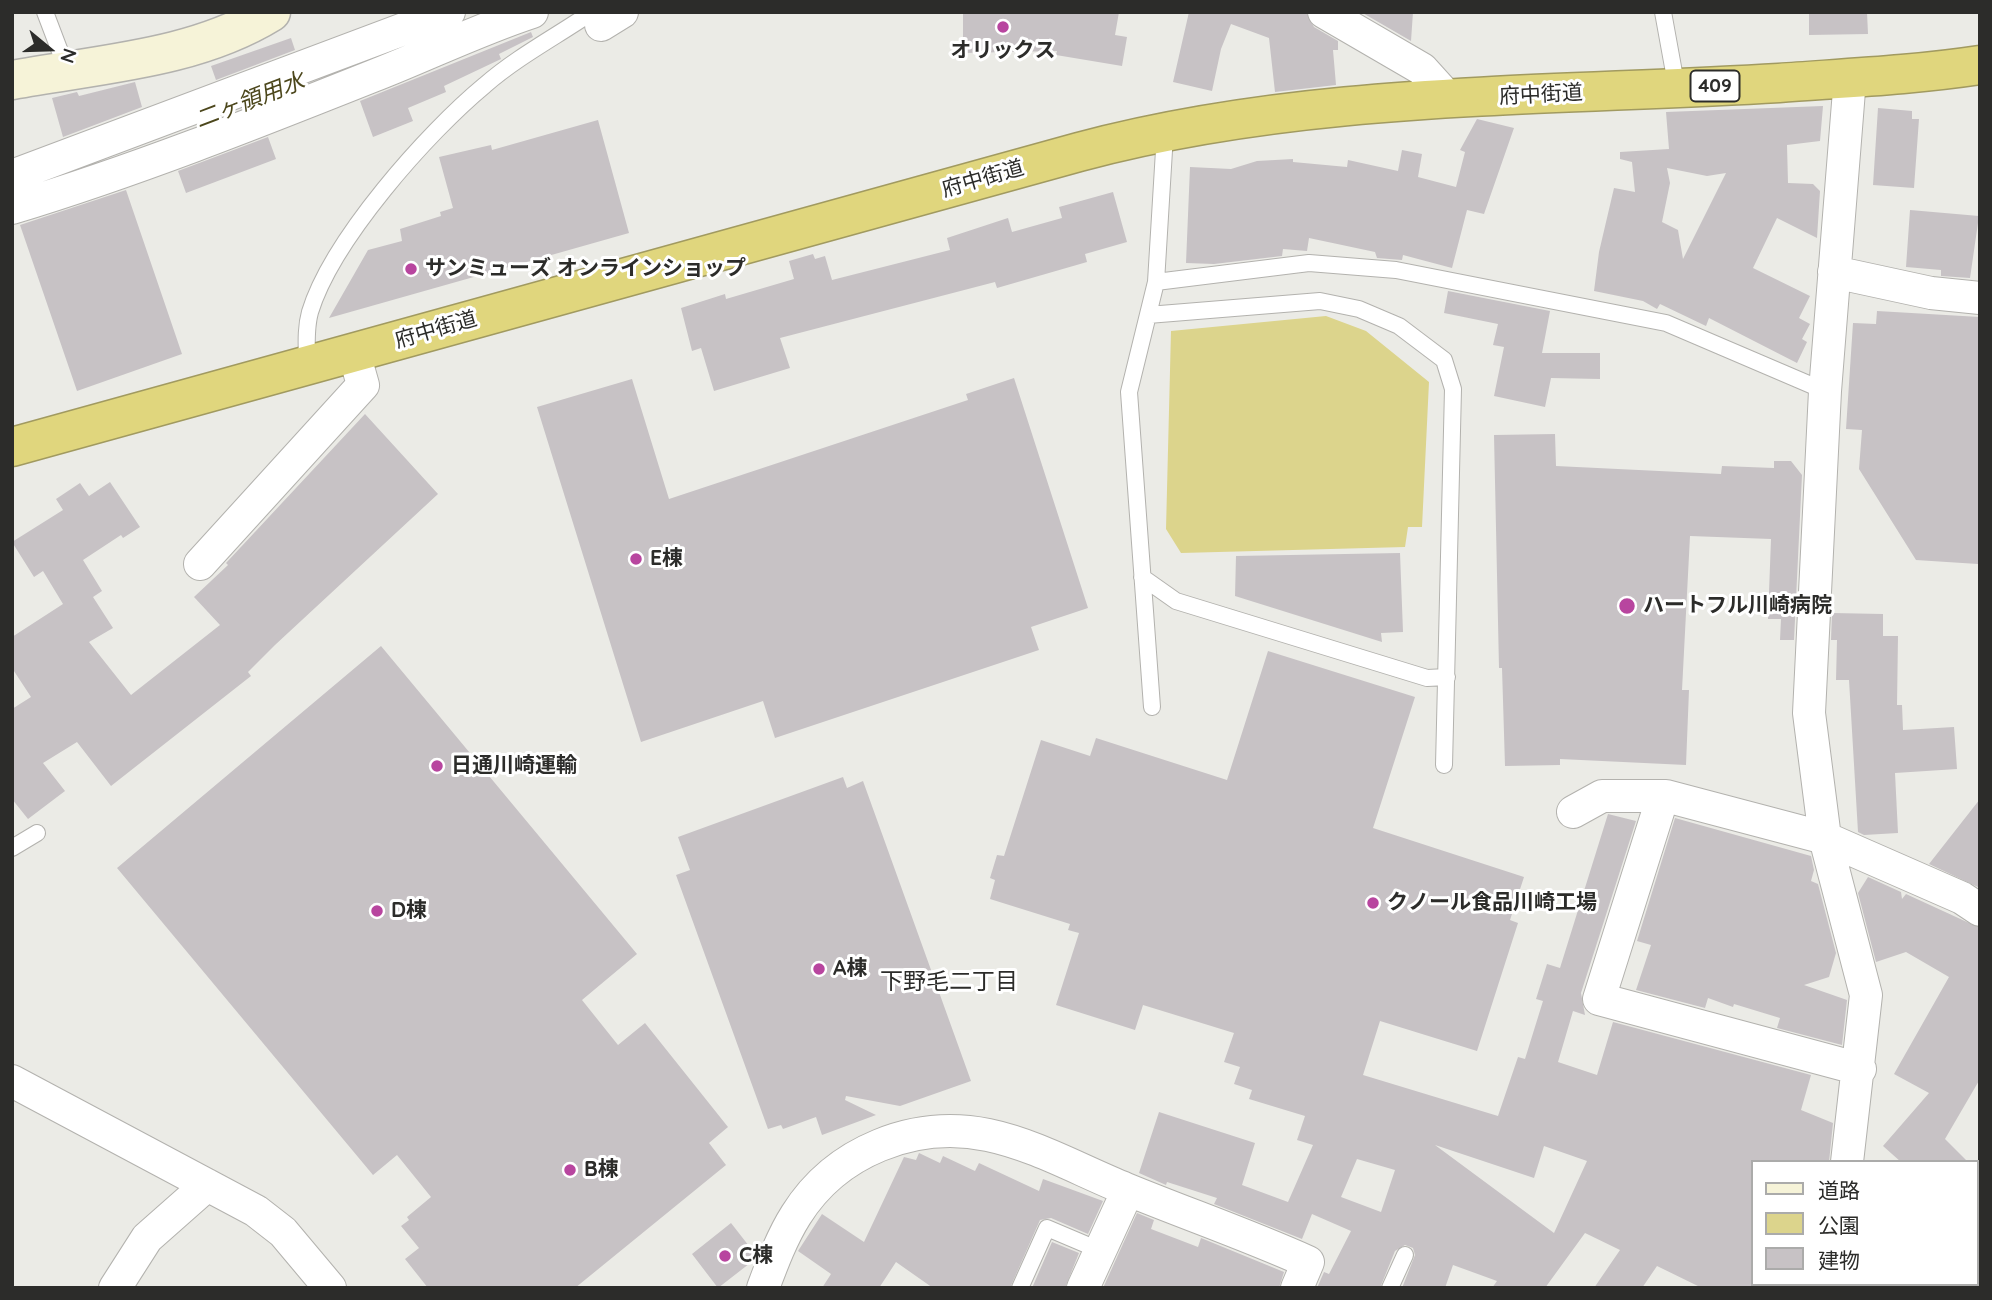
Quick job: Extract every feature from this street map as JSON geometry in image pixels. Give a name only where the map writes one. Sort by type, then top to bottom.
[{"type":"highway","name":"府中街道","points":[[12,447],[1098,147],[1297,112],[1450,100],[1850,78],[1980,65]]},
{"type":"street","points":[[12,80],[192,48],[237,32],[271,12]]},
{"type":"street","points":[[12,176],[449,12]]},
{"type":"street","points":[[12,208],[230,131],[376,75],[477,30],[532,12]]},
{"type":"street","points":[[1324,12],[1422,69],[1450,100]]},
{"type":"street","points":[[1847,1160],[1860,1069],[1866,995],[1825,838],[1809,713],[1825,391],[1850,78]]},
{"type":"street","points":[[1834,272],[1931,293],[1980,298]]},
{"type":"street","points":[[200,564],[363,385],[354,353]]},
{"type":"street","points":[[1573,811],[1602,796],[1663,796],[1825,838],[1962,898],[1980,910]]},
{"type":"street","points":[[1663,796],[1599,999],[1860,1069]]},
{"type":"street","points":[[12,1082],[256,1211],[284,1232],[330,1288]]},
{"type":"street","points":[[763,1288],[796,1215],[829,1175],[861,1154],[902,1136],[938,1130],[988,1135],[1026,1147],[1128,1190],[1226,1226],[1308,1262],[1297,1288]]},
{"type":"street","points":[[115,1288],[148,1238],[207,1185]]},
{"type":"street","points":[[1083,1288],[1128,1190]]},
{"type":"lane","points":[[45,12],[67,69]]},
{"type":"lane","points":[[1663,12],[1677,89]]},
{"type":"lane","points":[[307,366],[306,338],[310,314],[326,271],[429,138],[488,82],[605,16]]},
{"type":"lane","points":[[1152,707],[1129,393],[1156,282],[1165,134]]},
{"type":"lane","points":[[1156,282],[1309,263],[1396,271],[1666,323],[1825,391]]},
{"type":"lane","points":[[1148,315],[1320,301],[1359,309],[1399,326],[1444,360],[1453,389],[1444,765]]},
{"type":"lane","points":[[1142,578],[1176,601],[1427,678],[1447,677]]},
{"type":"lane","points":[[12,848],[37,833]]},
{"type":"lane","points":[[1020,1288],[1047,1228],[1099,1250]]},
{"type":"lane","points":[[1390,1288],[1405,1255]]},
{"type":"green space","points":[[1326,316],[1366,331],[1429,382],[1422,527],[1408,527],[1405,547],[1181,553],[1166,529],[1171,331]]},
{"type":"building","points":[[963,12],[1119,12],[1115,35],[1127,37],[1122,66],[1056,55],[1057,51],[963,53]]},
{"type":"building","points":[[1189,12],[1306,12],[1314,27],[1338,41],[1338,50],[1333,50],[1336,85],[1275,92],[1269,38],[1231,24],[1221,49],[1212,91],[1173,82]]},
{"type":"building","points":[[1361,12],[1413,12],[1411,41]]},
{"type":"building","points":[[1809,12],[1867,12],[1868,34],[1809,35]]},
{"type":"building","points":[[531,32],[533,37],[499,54],[501,59],[444,86],[446,92],[408,108],[413,121],[373,137],[360,101]]},
{"type":"building","points":[[291,38],[295,50],[216,80],[211,66]]},
{"type":"building","points":[[135,82],[142,107],[63,137],[52,98],[77,92],[79,96]]},
{"type":"building","points":[[1823,106],[1820,141],[1787,145],[1788,183],[1813,184],[1820,191],[1817,238],[1777,218],[1753,268],[1810,296],[1799,318],[1810,324],[1802,339],[1807,342],[1797,363],[1709,318],[1706,326],[1660,304],[1657,309],[1643,301],[1594,291],[1599,252],[1614,188],[1635,192],[1632,162],[1620,159],[1620,152],[1669,149],[1666,112]],"holes":[[[1667,168],[1707,176],[1726,173],[1683,259],[1678,230],[1662,222],[1670,183]]]},
{"type":"building","points":[[1878,108],[1912,111],[1912,119],[1919,119],[1914,188],[1873,185]]},
{"type":"building","points":[[1477,119],[1514,128],[1484,214],[1467,210],[1452,268],[1403,255],[1402,260],[1377,258],[1375,252],[1309,238],[1307,251],[1283,249],[1282,256],[1214,264],[1186,263],[1190,167],[1231,169],[1257,161],[1293,159],[1293,162],[1347,167],[1348,160],[1398,171],[1402,150],[1422,154],[1418,177],[1456,187],[1465,152],[1460,150]]},
{"type":"building","points":[[598,120],[629,233],[329,318],[368,250],[402,241],[400,229],[441,216],[440,212],[453,208],[439,157],[491,145],[492,150]]},
{"type":"building","points":[[268,137],[276,159],[186,193],[178,171]]},
{"type":"building","points":[[126,190],[182,354],[77,391],[20,225]]},
{"type":"building","points":[[1113,192],[1127,242],[1085,254],[1087,262],[997,288],[995,282],[780,338],[790,368],[714,391],[701,348],[692,351],[681,308],[725,294],[726,299],[794,279],[789,261],[813,254],[815,259],[825,256],[832,280],[950,250],[947,238],[1008,218],[1012,232],[1062,218],[1059,207]]},
{"type":"building","points":[[1910,210],[1979,216],[1970,278],[1941,276],[1941,270],[1906,267]]},
{"type":"building","points":[[1448,291],[1550,311],[1542,353],[1600,353],[1600,379],[1551,378],[1545,407],[1494,396],[1504,347],[1493,345],[1498,324],[1444,313]]},
{"type":"building","points":[[1877,311],[1980,317],[1978,564],[1916,560],[1859,469],[1862,430],[1846,429],[1853,323],[1876,324]]},
{"type":"building","points":[[1014,378],[1088,608],[1031,627],[1039,650],[775,738],[763,701],[641,742],[537,407],[632,379],[669,499],[968,400],[966,394]]},
{"type":"building","points":[[365,414],[438,494],[275,645],[248,672],[251,676],[111,786],[77,742],[43,763],[65,791],[28,819],[12,799],[12,709],[31,697],[12,668],[12,637],[63,604],[43,571],[34,577],[12,542],[63,510],[56,499],[80,483],[89,496],[110,482],[140,527],[123,538],[121,535],[83,560],[102,591],[93,597],[113,628],[89,642],[131,695],[220,625],[194,597],[228,565],[226,563]]},
{"type":"building","points":[[1555,434],[1556,466],[1721,474],[1722,466],[1774,468],[1774,461],[1791,461],[1802,475],[1794,640],[1780,640],[1781,619],[1768,619],[1771,539],[1690,536],[1682,690],[1689,690],[1686,765],[1560,759],[1560,765],[1505,766],[1502,668],[1499,668],[1494,435]]},
{"type":"building","points":[[1400,553],[1403,632],[1381,633],[1382,642],[1235,596],[1236,556]]},
{"type":"building","points":[[1832,613],[1883,614],[1883,636],[1898,636],[1897,705],[1902,705],[1903,730],[1954,727],[1957,769],[1895,773],[1898,833],[1864,835],[1858,832],[1849,680],[1836,680],[1837,640],[1831,640]]},
{"type":"building","name":"D棟","points":[[381,646],[637,954],[582,1000],[618,1045],[645,1023],[728,1127],[709,1143],[726,1165],[575,1288],[428,1288],[405,1259],[419,1248],[401,1226],[409,1220],[407,1217],[431,1197],[397,1155],[373,1175],[117,868]]},
{"type":"building","points":[[1268,651],[1415,697],[1373,828],[1524,877],[1510,920],[1518,923],[1477,1051],[1380,1021],[1363,1075],[1498,1116],[1518,1057],[1525,1059],[1543,1001],[1536,999],[1547,964],[1560,968],[1608,814],[1636,821],[1581,993],[1585,1015],[1573,1011],[1558,1062],[1597,1075],[1613,1022],[1811,1075],[1801,1110],[1833,1123],[1829,1160],[1750,1160],[1752,1288],[1702,1288],[1657,1266],[1642,1288],[1594,1288],[1620,1250],[1585,1233],[1545,1288],[1492,1288],[1497,1281],[1453,1265],[1445,1288],[1402,1288],[1415,1255],[1413,1248],[1405,1245],[1395,1251],[1380,1288],[1317,1288],[1324,1272],[1329,1274],[1351,1231],[1312,1214],[1302,1239],[1214,1204],[1217,1198],[1167,1182],[1166,1185],[1139,1173],[1159,1112],[1255,1143],[1242,1185],[1288,1202],[1313,1145],[1297,1140],[1305,1116],[1249,1099],[1252,1090],[1234,1084],[1240,1067],[1224,1062],[1234,1033],[1143,1005],[1135,1030],[1056,1005],[1079,933],[1068,930],[1070,924],[990,899],[995,880],[990,878],[997,855],[1004,856],[1041,740],[1090,756],[1096,738],[1227,780]],"holes":[[[1435,1145],[1534,1178],[1544,1146],[1587,1161],[1554,1233]],[[1357,1159],[1395,1170],[1381,1212],[1341,1197]]]},
{"type":"building","name":"A棟","points":[[843,777],[847,788],[863,781],[971,1081],[900,1106],[846,1096],[845,1100],[876,1115],[822,1135],[816,1117],[783,1129],[781,1125],[768,1129],[676,875],[690,870],[678,837]]},
{"type":"building","points":[[1980,799],[1980,888],[1929,864]]},
{"type":"building","points":[[1675,818],[1811,856],[1814,870],[1811,881],[1818,884],[1836,953],[1829,977],[1804,985],[1847,1000],[1842,1045],[1777,1028],[1780,1018],[1734,1004],[1733,1007],[1708,998],[1705,1008],[1636,990],[1651,945],[1637,941]]},
{"type":"building","points":[[1868,877],[1901,892],[1902,899],[1906,894],[1980,928],[1980,1079],[1945,1139],[1966,1160],[1899,1160],[1883,1146],[1929,1093],[1894,1074],[1949,977],[1906,952],[1876,962],[1858,893]]},
{"type":"building","points":[[919,1153],[940,1163],[943,1156],[975,1171],[979,1163],[1039,1191],[1043,1179],[1103,1201],[1088,1234],[1051,1218],[1040,1220],[1010,1288],[933,1288],[896,1262],[879,1288],[822,1288],[831,1274],[798,1251],[822,1214],[864,1242],[904,1157],[916,1160]]},
{"type":"building","points":[[1137,1213],[1154,1220],[1151,1229],[1198,1247],[1201,1238],[1284,1272],[1279,1288],[1103,1288]]},
{"type":"building","name":"C棟","points":[[731,1223],[756,1255],[754,1260],[718,1288],[692,1254]]},
{"type":"building","points":[[1052,1242],[1079,1253],[1065,1288],[1032,1288]]},
{"type":"place","name":"オリックス","points":[[1003,27]]},
{"type":"place","name":"サンミューズ オンラインショップ","points":[[411,269]]},
{"type":"place","name":"E棟","points":[[636,559]]},
{"type":"place","name":"ハートフル川崎病院","points":[[1627,606]]},
{"type":"place","name":"日通川崎運輸","points":[[437,766]]},
{"type":"place","name":"クノール食品川崎工場","points":[[1373,903]]},
{"type":"place","name":"D棟","points":[[377,911]]},
{"type":"place","name":"A棟","points":[[819,969]]},
{"type":"place","name":"B棟","points":[[570,1170]]},
{"type":"place","name":"C棟","points":[[725,1256]]},
{"type":"district","name":"下野毛二丁目","points":[[949,982]]},
{"type":"water label","name":"二ヶ領用水","points":[[250,101]]}]
